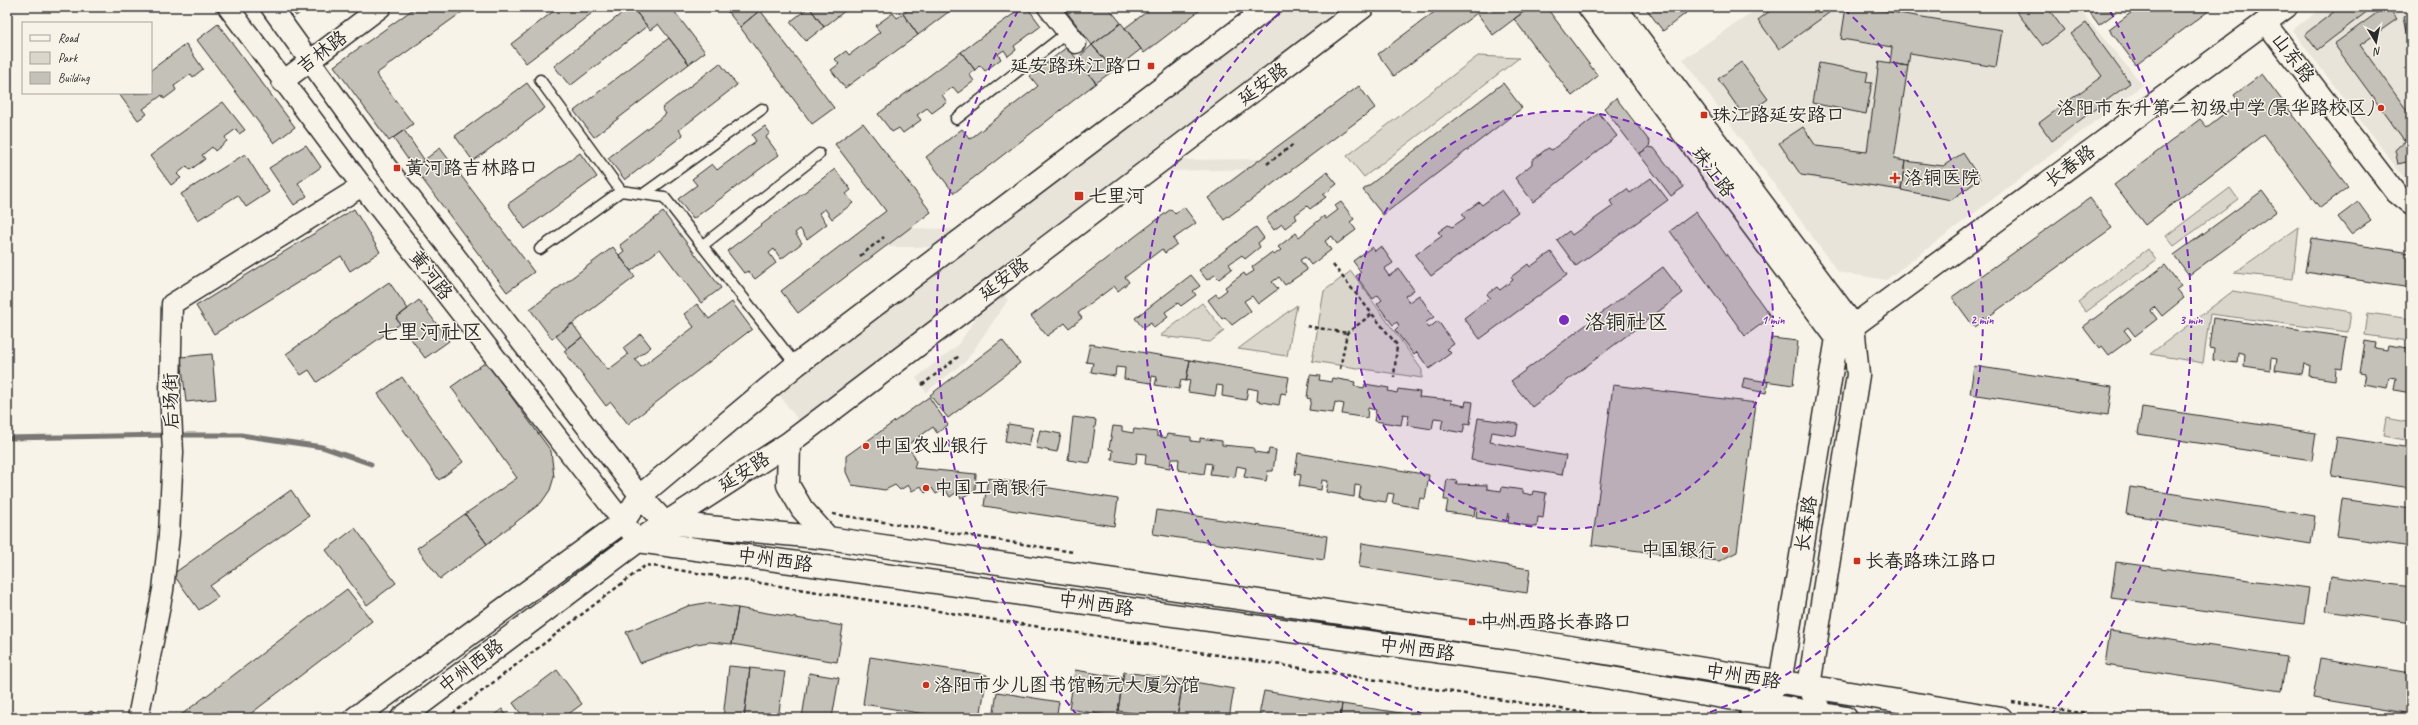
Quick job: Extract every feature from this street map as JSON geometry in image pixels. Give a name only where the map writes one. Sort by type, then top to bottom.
[{"type":"main road","points":[[624,521],[640,496],[796,365],[1269,7]]},
{"type":"main road","name":"延安路","points":[[638,541],[790,442],[1363,7]]},
{"type":"main road","name":"珠江路","points":[[1589,7],[1845,331]]},
{"type":"main road","name":"珠江路","points":[[1615,7],[1845,331]]},
{"type":"main road","name":"长春路","points":[[1780,683],[1845,331],[2286,7]]},
{"type":"main road","name":"长春路","points":[[1810,686],[1858,375],[1845,331]]},
{"type":"main road","points":[[790,442],[788,485],[802,509],[828,538]]},
{"type":"main road","points":[[640,496],[665,523]]},
{"type":"main road","name":"中州西路","points":[[355,718],[624,521]]},
{"type":"main road","name":"中州西路","points":[[665,523],[828,538],[1539,642],[1780,683],[1810,686],[2001,718]]},
{"type":"main road","name":"中州西路","points":[[402,718],[638,541],[1535,665],[1752,710],[1846,718]]},
{"type":"main road","points":[[1752,710],[1780,683]]},
{"type":"main road","points":[[1810,686],[1822,716]]},
{"type":"street","name":"黄河路","points":[[228,7],[282,82],[638,541]]},
{"type":"street","name":"黄河路","points":[[271,7],[385,166],[640,496]]},
{"type":"street","name":"吉林路","points":[[282,82],[381,7]]},
{"type":"street","points":[[1048,7],[1072,37]]},
{"type":"street","name":"山东路","points":[[2265,22],[2396,193],[2411,205]]},
{"type":"street","name":"后场街","points":[[138,718],[163,590],[169,535],[173,452],[170,392],[172,304],[362,186]]},
{"type":"lane","points":[[956,119],[1072,37]]},
{"type":"lane","points":[[540,80],[621,191]]},
{"type":"lane","points":[[645,193],[762,109]]},
{"type":"lane","points":[[702,244],[819,154]]},
{"type":"lane","points":[[540,249],[621,191],[645,193],[664,197],[796,365]]},
{"type":"path","points":[[1267,164],[1294,144]]},
{"type":"path","points":[[860,256],[884,237]]},
{"type":"path","points":[[1333,265],[1397,345],[1394,377]]},
{"type":"path","points":[[1340,369],[1347,333],[1372,314]]},
{"type":"path","points":[[1307,326],[1347,333]]},
{"type":"path","points":[[922,385],[959,356]]},
{"type":"path","points":[[447,718],[646,565],[1618,718]]},
{"type":"shaded area","points":[[1275,7],[1360,7],[1178,160],[1265,159],[1269,169],[1164,171],[995,285],[1008,300],[966,361],[926,392],[916,378],[957,346],[986,304],[805,429],[774,388],[941,247],[882,247],[885,228],[953,229],[964,243]]},
{"type":"shaded area","name":"洛铜医院","points":[[1761,7],[2077,7],[2143,85],[1886,280],[1838,272],[1683,59]]},
{"type":"shaded area","name":"洛阳市东升第二初级中学(景华路校区)","points":[[2323,7],[2411,7],[2411,187],[2292,30]]},
{"type":"green space","points":[[1478,56],[1519,58],[1364,177],[1347,156]]},
{"type":"green space","points":[[2230,188],[2238,199],[2174,246],[2166,236]]},
{"type":"green space","points":[[2299,227],[2293,279],[2234,273]]},
{"type":"green space","points":[[2148,249],[2156,260],[2086,312],[2078,302]]},
{"type":"green space","points":[[1351,271],[1422,370],[1422,378],[1312,361],[1324,291]]},
{"type":"green space","points":[[2233,291],[2351,312],[2348,332],[2210,314],[2203,363],[2150,354]]},
{"type":"green space","points":[[1202,303],[1224,331],[1210,342],[1160,336]]},
{"type":"green space","points":[[1297,305],[1287,356],[1238,349]]},
{"type":"green space","points":[[2368,313],[2411,319],[2408,341],[2365,335]]},
{"type":"green space","points":[[2386,418],[2411,423],[2411,441],[2383,436]]},
{"type":"building","points":[[289,7],[307,7],[296,16]]},
{"type":"building","points":[[416,7],[469,7],[376,74],[413,124],[389,141],[334,66]]},
{"type":"building","points":[[559,7],[600,7],[526,63],[511,44]]},
{"type":"building","points":[[630,7],[632,7],[647,26],[570,86],[554,66]]},
{"type":"building","points":[[643,7],[671,7],[705,52],[689,64],[658,24],[650,30],[636,12]]},
{"type":"building","points":[[724,7],[758,7],[760,10],[740,27]]},
{"type":"building","points":[[809,7],[850,7],[824,27]]},
{"type":"building","points":[[809,7],[824,27],[806,41],[790,22]]},
{"type":"building","points":[[908,7],[955,7],[918,35],[903,14],[909,9]]},
{"type":"building","points":[[1023,7],[1027,7],[1041,26],[1014,46],[1016,50],[1008,56],[1004,50],[998,54],[1001,59],[985,71],[980,65],[975,70],[961,52]]},
{"type":"building","points":[[1063,7],[1108,7],[1121,23],[1092,45]]},
{"type":"building","points":[[1153,7],[1204,7],[1144,53],[1125,28]]},
{"type":"building","points":[[1441,7],[1530,7],[1493,35],[1477,13],[1394,76],[1378,54]]},
{"type":"building","points":[[1530,7],[1546,7],[1598,76],[1572,96],[1514,19]]},
{"type":"building","points":[[1645,7],[1681,7],[1686,13],[1663,31]]},
{"type":"building","points":[[1775,7],[1837,7],[1779,49],[1758,20]]},
{"type":"building","points":[[1846,7],[1861,7],[2002,30],[1996,67],[1910,53],[1908,66],[1890,63],[1892,47],[1841,39]]},
{"type":"building","points":[[2013,7],[2047,7],[2064,30],[2043,46]]},
{"type":"building","points":[[2086,7],[2114,7],[2110,10],[2114,14],[2099,25]]},
{"type":"building","points":[[2139,7],[2214,7],[2136,65],[2109,29]]},
{"type":"building","points":[[2340,7],[2373,7],[2317,50],[2305,34]]},
{"type":"building","points":[[2385,7],[2388,7],[2397,19],[2360,45],[2411,116],[2411,135],[2404,140],[2334,44]]},
{"type":"building","points":[[760,10],[834,108],[812,124],[740,27]]},
{"type":"building","points":[[2411,11],[2411,58],[2403,17]]},
{"type":"building","points":[[893,13],[897,18],[903,14],[918,35],[845,88],[831,70],[839,64],[835,59],[846,51],[849,55],[880,32],[875,26]]},
{"type":"building","points":[[1121,23],[1141,49],[1114,70],[1092,45]]},
{"type":"building","points":[[2086,23],[2130,83],[2052,141],[2039,123],[2102,76],[2071,34]]},
{"type":"building","points":[[218,24],[295,127],[274,143],[197,40]]},
{"type":"building","points":[[669,38],[689,64],[594,137],[574,111]]},
{"type":"building","points":[[186,44],[203,69],[193,77],[191,74],[174,86],[176,90],[164,99],[162,95],[143,109],[147,114],[138,120],[119,94],[152,94],[152,69]]},
{"type":"building","points":[[1092,45],[1114,70],[1096,83],[1077,59]]},
{"type":"building","points":[[1067,47],[1096,83],[954,193],[926,157],[962,129],[970,139],[1038,86],[1030,76]]},
{"type":"building","points":[[961,52],[975,70],[969,74],[974,81],[958,93],[953,87],[942,95],[947,102],[932,113],[927,108],[917,115],[921,120],[903,133],[899,128],[892,132],[878,114]]},
{"type":"building","points":[[1879,61],[1908,66],[1894,159],[1905,161],[1901,190],[1801,175],[1779,143],[1803,127],[1816,146],[1867,152]]},
{"type":"building","points":[[1741,62],[1768,99],[1744,116],[1718,79]]},
{"type":"building","points":[[720,63],[737,85],[679,130],[683,135],[625,180],[608,158],[666,114],[662,108]]},
{"type":"building","points":[[1819,63],[1868,72],[1866,82],[1872,83],[1866,114],[1812,103]]},
{"type":"building","points":[[2262,74],[2348,187],[2320,208],[2264,134],[2145,225],[2114,185],[2200,119],[2207,127],[2239,102],[2234,95]]},
{"type":"building","points":[[527,83],[545,108],[473,161],[455,136]]},
{"type":"building","points":[[1503,83],[1522,108],[1383,215],[1363,190]]},
{"type":"building","points":[[1359,86],[1375,108],[1224,220],[1208,198]]},
{"type":"building","points":[[1616,98],[1650,142],[1649,147],[1639,154],[1604,108]]},
{"type":"building","points":[[223,102],[245,130],[239,134],[236,129],[225,137],[227,141],[215,151],[212,147],[202,155],[205,159],[190,170],[187,166],[177,174],[181,178],[171,185],[150,156]]},
{"type":"building","points":[[1599,113],[1617,136],[1533,202],[1515,178],[1532,164],[1532,160],[1548,148],[1552,150]]},
{"type":"building","points":[[863,123],[931,212],[798,313],[781,291],[886,211],[835,144]]},
{"type":"building","points":[[765,126],[770,133],[766,137],[779,155],[693,219],[678,199],[697,185],[692,179],[712,164],[717,170],[756,141],[752,135]]},
{"type":"building","points":[[404,130],[425,161],[414,168],[393,138]]},
{"type":"building","points":[[2411,135],[2411,161],[2398,164],[2395,150]]},
{"type":"building","points":[[306,145],[321,167],[298,183],[307,196],[294,205],[269,168]]},
{"type":"building","points":[[1649,147],[1654,148],[1684,187],[1671,196],[1639,154]]},
{"type":"building","points":[[440,148],[534,272],[507,292],[414,168]]},
{"type":"building","points":[[580,153],[597,177],[525,229],[508,204]]},
{"type":"building","points":[[1963,153],[1980,179],[1951,200],[1901,190],[1905,161],[1943,166]]},
{"type":"building","points":[[245,154],[269,192],[246,207],[238,195],[198,220],[181,194]]},
{"type":"building","points":[[835,169],[851,190],[846,194],[853,203],[832,219],[825,209],[819,213],[827,224],[807,239],[800,229],[795,233],[802,243],[781,259],[774,249],[769,253],[776,263],[755,279],[748,271],[744,273],[727,251]]},
{"type":"building","points":[[1327,172],[1337,184],[1323,195],[1326,197],[1310,209],[1307,206],[1295,215],[1297,219],[1285,228],[1282,224],[1274,230],[1266,219]]},
{"type":"building","points":[[1651,178],[1668,200],[1576,266],[1557,240],[1569,231],[1572,235],[1613,206],[1610,201],[1627,189],[1630,193]]},
{"type":"building","points":[[1502,190],[1518,212],[1431,276],[1415,255],[1442,236],[1438,232],[1448,225],[1452,227],[1465,218],[1462,214],[1479,202],[1482,205]]},
{"type":"building","points":[[2262,191],[2277,211],[2189,275],[2174,255]]},
{"type":"building","points":[[2090,198],[2112,228],[1974,327],[1952,297]]},
{"type":"building","points":[[1341,202],[1354,219],[1350,222],[1356,230],[1337,244],[1332,236],[1325,241],[1331,250],[1311,265],[1305,257],[1300,260],[1307,270],[1285,285],[1279,277],[1272,282],[1278,289],[1258,304],[1252,296],[1244,301],[1251,311],[1232,325],[1225,317],[1222,319],[1208,300],[1216,294],[1218,297],[1227,290],[1225,287],[1244,273],[1246,276],[1254,271],[1252,267],[1271,253],[1274,255],[1281,250],[1278,247],[1296,233],[1299,237],[1324,216],[1326,219],[1338,210],[1335,206]]},
{"type":"building","points":[[2358,202],[2371,220],[2351,234],[2338,217]]},
{"type":"building","points":[[1184,207],[1196,223],[1173,239],[1177,244],[1165,253],[1162,249],[1125,277],[1129,282],[1118,291],[1114,286],[1078,313],[1082,318],[1069,328],[1065,323],[1047,336],[1031,316],[1171,209],[1175,214]]},
{"type":"building","points":[[354,209],[380,252],[350,271],[341,256],[214,334],[196,306]]},
{"type":"building","points":[[663,212],[721,288],[701,303],[660,249],[631,271],[619,255],[624,251],[620,245]]},
{"type":"building","points":[[1696,212],[1771,317],[1745,336],[1670,231]]},
{"type":"building","points":[[1256,227],[1264,238],[1258,243],[1260,247],[1245,259],[1242,255],[1229,264],[1232,269],[1219,279],[1215,275],[1207,280],[1199,270]]},
{"type":"building","points":[[2311,238],[2411,253],[2411,288],[2305,272]]},
{"type":"building","points":[[1381,246],[1393,263],[1384,269],[1389,276],[1399,269],[1414,290],[1405,296],[1409,302],[1419,295],[1434,317],[1425,323],[1429,328],[1438,321],[1454,344],[1447,349],[1451,353],[1429,369],[1417,352],[1414,355],[1395,330],[1399,326],[1397,322],[1393,325],[1377,304],[1382,300],[1378,295],[1373,299],[1356,276],[1361,272],[1353,261],[1372,247],[1375,251]]},
{"type":"building","points":[[613,247],[635,277],[552,339],[530,309]]},
{"type":"building","points":[[1551,252],[1567,275],[1480,339],[1464,318],[1490,298],[1487,294],[1497,287],[1500,290],[1513,280],[1511,277],[1528,264],[1530,267]]},
{"type":"building","points":[[2165,265],[2181,286],[2177,289],[2184,298],[2162,316],[2155,307],[2151,311],[2157,319],[2135,336],[2128,327],[2124,330],[2131,339],[2109,355],[2102,346],[2099,348],[2083,327]]},
{"type":"building","points":[[1663,267],[1683,293],[1532,407],[1511,381]]},
{"type":"building","points":[[1191,275],[1200,286],[1193,291],[1196,295],[1181,306],[1178,303],[1165,312],[1168,317],[1154,328],[1151,323],[1143,328],[1135,318]]},
{"type":"building","points":[[389,282],[408,309],[396,318],[400,324],[317,382],[309,370],[301,375],[286,354]]},
{"type":"building","points":[[419,300],[449,341],[425,358],[396,318]]},
{"type":"building","points":[[732,302],[752,329],[628,424],[611,402],[606,406],[564,351],[582,337],[608,370],[628,355],[623,348],[641,334],[651,347],[635,359],[641,367],[694,327],[684,314],[697,304],[709,319]]},
{"type":"building","points":[[2213,318],[2347,337],[2342,369],[2336,368],[2335,380],[2309,376],[2310,365],[2304,364],[2302,374],[2275,370],[2277,359],[2271,358],[2270,370],[2244,366],[2245,354],[2238,352],[2237,363],[2213,360],[2214,349],[2209,348]]},
{"type":"building","points":[[572,323],[582,337],[567,349],[556,336]]},
{"type":"building","points":[[1771,338],[1798,341],[1793,385],[1765,381]]},
{"type":"building","points":[[1002,340],[1020,363],[948,418],[930,395]]},
{"type":"building","points":[[2365,341],[2376,343],[2375,348],[2387,350],[2388,345],[2408,348],[2407,353],[2411,353],[2411,393],[2394,390],[2396,378],[2389,377],[2387,388],[2363,384],[2365,374],[2360,373]]},
{"type":"building","points":[[1090,344],[1190,360],[1186,381],[1181,380],[1179,389],[1155,385],[1157,377],[1152,376],[1151,383],[1124,379],[1125,368],[1116,367],[1115,376],[1091,372],[1093,363],[1086,362]]},
{"type":"building","points":[[212,354],[216,399],[186,402],[181,357]]},
{"type":"building","points":[[1190,360],[1289,377],[1286,394],[1281,393],[1279,405],[1257,401],[1258,390],[1248,388],[1246,400],[1222,396],[1223,386],[1217,385],[1215,396],[1188,392],[1190,380],[1186,381]]},
{"type":"building","points":[[486,362],[551,451],[554,477],[550,490],[541,503],[487,544],[465,514],[517,478],[451,387]]},
{"type":"building","points":[[1974,366],[2112,387],[2108,415],[1970,394]]},
{"type":"building","points":[[1310,375],[1320,376],[1319,380],[1331,382],[1332,378],[1355,382],[1354,386],[1364,388],[1365,384],[1389,388],[1388,391],[1397,393],[1398,389],[1420,392],[1419,397],[1452,400],[1451,403],[1465,406],[1466,401],[1473,402],[1470,424],[1465,423],[1463,433],[1441,429],[1443,419],[1434,418],[1432,429],[1407,425],[1409,415],[1403,414],[1401,425],[1374,421],[1376,410],[1368,408],[1367,418],[1342,414],[1344,404],[1335,402],[1333,413],[1309,410],[1311,399],[1307,398]]},
{"type":"building","points":[[402,377],[463,462],[439,480],[378,394]]},
{"type":"building","points":[[1744,378],[1768,382],[1766,393],[1742,388]]},
{"type":"building","points":[[1613,385],[1756,403],[1737,552],[1719,561],[1592,545]]},
{"type":"building","points":[[929,397],[948,425],[937,433],[933,427],[906,446],[914,455],[916,461],[914,468],[976,474],[975,490],[961,498],[957,492],[950,497],[945,489],[936,494],[932,488],[925,493],[921,486],[912,491],[908,485],[900,490],[895,485],[885,490],[852,485],[846,472],[846,456]]},
{"type":"building","points":[[2142,407],[2316,433],[2312,460],[2138,434]]},
{"type":"building","points":[[1073,417],[1096,420],[1090,463],[1068,460]]},
{"type":"building","points":[[1478,418],[1518,424],[1516,436],[1492,432],[1490,442],[1566,456],[1562,475],[1471,460]]},
{"type":"building","points":[[1008,424],[1033,428],[1029,446],[1005,441]]},
{"type":"building","points":[[1113,426],[1122,427],[1122,431],[1133,433],[1134,429],[1157,432],[1157,436],[1166,438],[1167,434],[1191,437],[1191,441],[1200,442],[1200,438],[1222,441],[1222,445],[1254,448],[1254,452],[1268,454],[1269,449],[1276,450],[1273,471],[1268,471],[1266,481],[1244,477],[1246,468],[1237,466],[1235,477],[1210,474],[1212,464],[1206,463],[1204,474],[1178,470],[1179,459],[1171,459],[1170,468],[1145,464],[1146,454],[1137,453],[1136,464],[1112,460],[1113,450],[1109,449]]},
{"type":"building","points":[[1040,430],[1061,434],[1057,452],[1036,448]]},
{"type":"building","points":[[2337,437],[2411,448],[2411,488],[2331,476]]},
{"type":"building","points":[[1298,453],[1429,475],[1425,499],[1420,498],[1418,508],[1392,503],[1394,494],[1388,493],[1386,502],[1359,498],[1361,486],[1355,485],[1354,497],[1326,492],[1328,481],[1322,480],[1321,490],[1299,486],[1301,475],[1295,474]]},
{"type":"building","points":[[988,478],[1118,499],[1114,526],[984,506]]},
{"type":"building","points":[[1447,479],[1457,481],[1456,484],[1487,485],[1487,489],[1501,491],[1502,487],[1523,490],[1523,493],[1532,495],[1533,491],[1546,493],[1543,518],[1538,517],[1537,527],[1508,523],[1509,513],[1506,522],[1476,518],[1477,508],[1475,508],[1474,516],[1446,512],[1448,500],[1444,500]]},
{"type":"building","points":[[2130,487],[2315,516],[2311,544],[2126,514]]},
{"type":"building","points":[[291,490],[309,516],[210,586],[218,597],[199,610],[173,574]]},
{"type":"building","points":[[2342,499],[2411,509],[2411,547],[2337,536]]},
{"type":"building","points":[[1157,510],[1327,536],[1324,560],[1153,534]]},
{"type":"building","points":[[465,514],[487,544],[440,579],[417,548]]},
{"type":"building","points":[[355,528],[396,583],[367,605],[326,550]]},
{"type":"building","points":[[1362,543],[1530,569],[1527,593],[1359,567]]},
{"type":"building","points":[[2116,562],[2309,588],[2304,624],[2111,598]]},
{"type":"building","points":[[2331,576],[2411,587],[2411,623],[2326,611]]},
{"type":"building","points":[[347,589],[372,621],[245,718],[177,718]]},
{"type":"building","points":[[705,603],[738,608],[732,644],[710,642],[696,644],[640,663],[626,632],[688,606]]},
{"type":"building","points":[[738,608],[843,626],[837,662],[732,644]]},
{"type":"building","points":[[2110,631],[2287,657],[2281,691],[2105,665]]},
{"type":"building","points":[[870,657],[987,675],[980,718],[950,718],[863,704]]},
{"type":"building","points":[[2320,658],[2411,673],[2411,714],[2313,698]]},
{"type":"building","points":[[729,666],[750,668],[744,718],[723,718]]},
{"type":"building","points":[[750,668],[785,672],[778,718],[744,718]]},
{"type":"building","points":[[557,670],[582,704],[563,718],[524,718],[513,703]]},
{"type":"building","points":[[1075,670],[1123,678],[1117,717],[1069,709]]},
{"type":"building","points":[[1124,672],[1183,680],[1177,718],[1118,711]]},
{"type":"building","points":[[809,673],[839,678],[832,718],[802,718]]},
{"type":"building","points":[[1183,680],[1234,689],[1229,718],[1177,718]]},
{"type":"building","points":[[1264,691],[1342,704],[1340,718],[1274,718],[1259,715]]},
{"type":"building","points":[[997,692],[1059,702],[1056,718],[993,718]]},
{"type":"building","points":[[1342,704],[1433,718],[1340,718]]},
{"type":"building","points":[[502,709],[508,718],[490,718]]},
{"type":"building","points":[[91,711],[103,718],[81,718]]},
{"type":"waterway","points":[[7,438],[168,435]]},
{"type":"waterway","points":[[176,435],[241,435],[322,447],[371,464]]},
{"type":"place","name":"延安路珠江路口","points":[[1151,66]]},
{"type":"place","name":"洛阳市东升第二初级中学(景华路校区)","points":[[2381,108]]},
{"type":"place","name":"珠江路延安路口","points":[[1704,115]]},
{"type":"place","name":"黄河路吉林路口","points":[[397,168]]},
{"type":"place","name":"洛铜医院","points":[[1895,178]]},
{"type":"place","name":"七里河","points":[[1079,196]]},
{"type":"place","name":"中国农业银行","points":[[866,446]]},
{"type":"place","name":"中国工商银行","points":[[926,488]]},
{"type":"place","name":"中国银行","points":[[1725,550]]},
{"type":"place","name":"长春路珠江路口","points":[[1857,561]]},
{"type":"place","name":"中州西路长春路口","points":[[1472,622]]},
{"type":"place","name":"洛阳市少儿图书馆畅元大厦分馆","points":[[926,685]]},
{"type":"district","name":"洛铜社区","points":[[1626,322]]},
{"type":"district","name":"七里河社区","points":[[430,332]]}]
